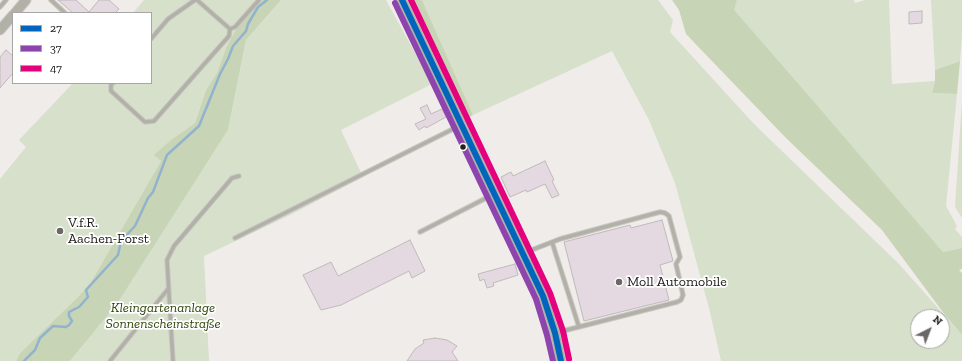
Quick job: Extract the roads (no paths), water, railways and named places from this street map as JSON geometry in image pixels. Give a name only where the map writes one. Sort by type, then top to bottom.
[{"type":"street","points":[[16,12],[26,0]]},
{"type":"street","points":[[402,0],[543,296],[555,333],[561,361]]},
{"type":"street","points":[[0,30],[12,16]]},
{"type":"lane","points":[[0,7],[6,0]]},
{"type":"lane","points":[[51,0],[64,12]]},
{"type":"lane","points":[[152,38],[168,19],[196,0],[230,30]]},
{"type":"lane","points":[[112,84],[111,91],[145,122],[154,121],[229,36],[230,30],[235,27],[259,0]]},
{"type":"lane","points":[[235,238],[462,124]]},
{"type":"lane","points":[[173,361],[167,260],[174,246],[232,178],[239,176]]},
{"type":"lane","points":[[420,232],[495,193]]},
{"type":"lane","points":[[524,254],[552,242],[660,212],[669,216],[680,257],[676,264],[683,295],[681,300],[555,333]]},
{"type":"lane","points":[[552,242],[579,327]]},
{"type":"lane","points":[[110,361],[168,288]]},
{"type":"waterway","points":[[24,361],[35,350],[40,338],[53,326],[66,327],[69,325],[72,321],[69,316],[69,312],[79,307],[88,297],[86,290],[118,255],[121,241],[135,226],[148,198],[153,192],[167,155],[199,126],[233,46],[246,31],[248,24],[258,7],[267,0]]},
{"type":"place","name":"V.f.R. Aachen-Forst","points":[[60,231]]},
{"type":"place","name":"Moll Automobile","points":[[619,282]]},
{"type":"park label","name":"Kleingartenanlage Sonnenscheinstraße","points":[[163,316]]}]
